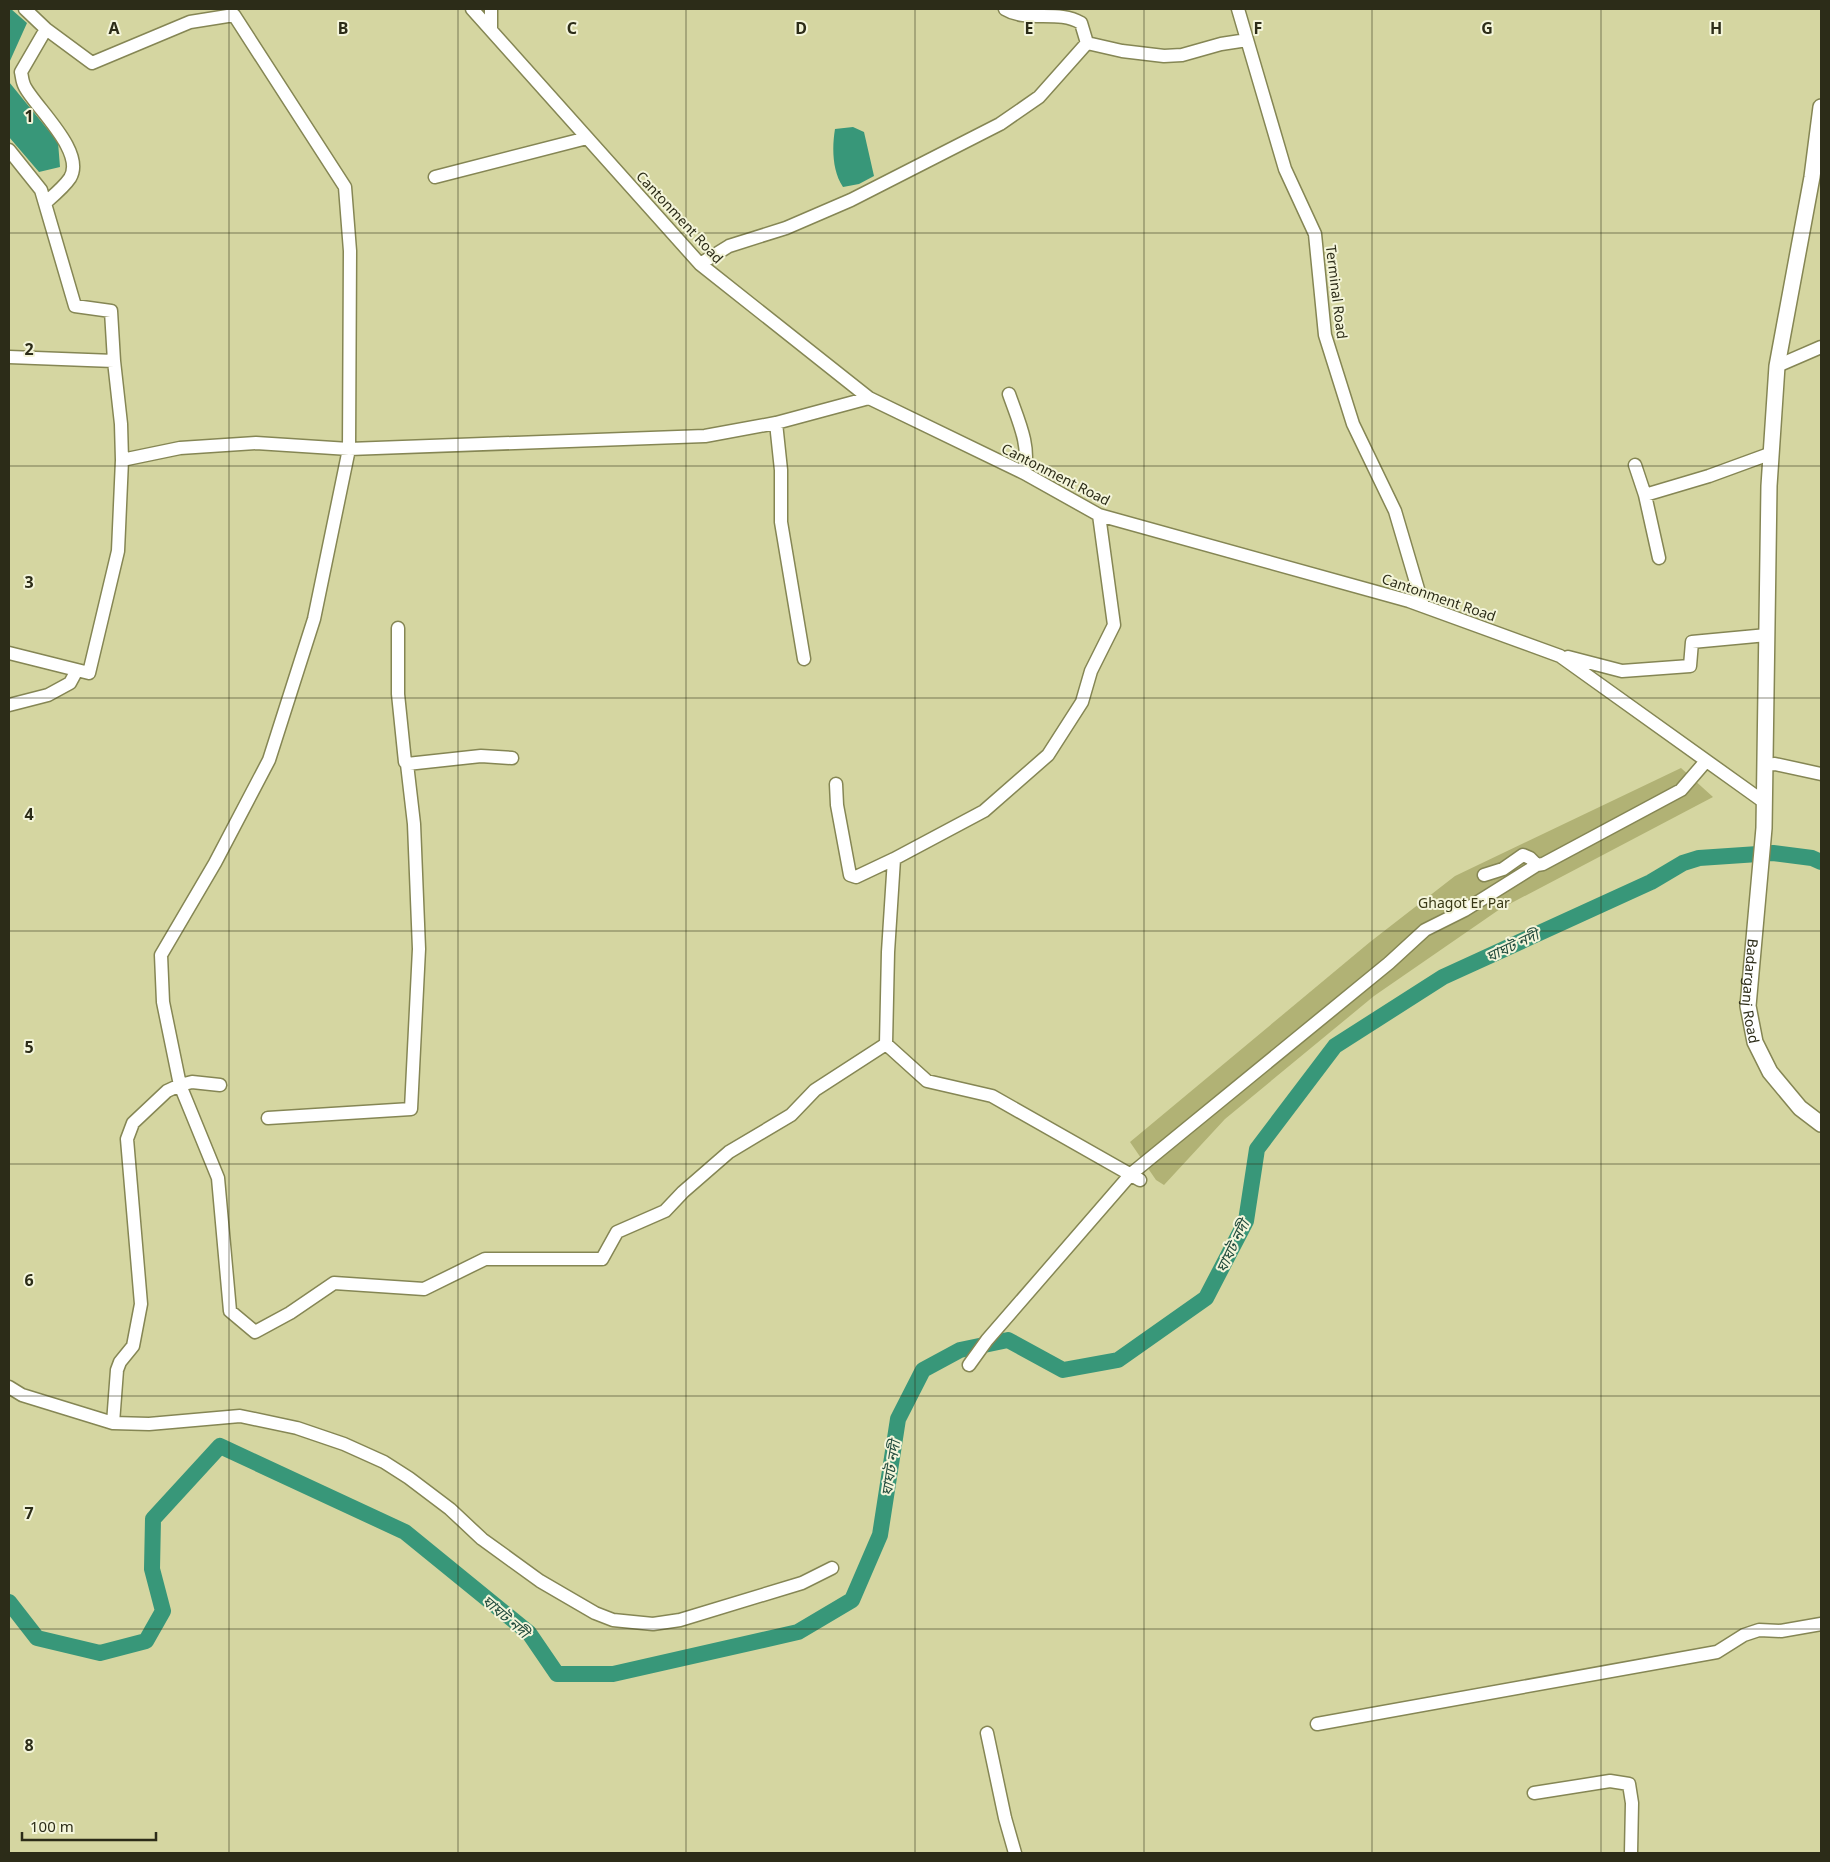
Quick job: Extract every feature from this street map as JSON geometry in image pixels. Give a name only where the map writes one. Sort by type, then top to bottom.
[{"type":"main road","name":"Badarganj Road","points":[[1821,108],[1812,177],[1777,366],[1769,486],[1764,828],[1748,1006],[1755,1042],[1770,1072],[1800,1108],[1821,1124]]},
{"type":"street","points":[[25,9],[46,29],[92,63],[190,22],[234,15],[345,187],[350,251],[349,448],[314,620],[269,760],[215,863],[162,955],[163,1002],[180,1085],[218,1178],[230,1311],[255,1332],[290,1313],[334,1283],[424,1289],[485,1259],[602,1259],[617,1232],[665,1212],[683,1192],[729,1152],[791,1116],[815,1090],[886,1044]]},
{"type":"street","name":"Cantonment Road","points":[[472,9],[700,264],[869,398],[1024,473],[1100,515],[1423,606],[1560,656],[1764,802]]},
{"type":"street","points":[[491,9],[491,30]]},
{"type":"street","points":[[1005,9],[1025,15],[1074,18],[1081,23],[1087,43]]},
{"type":"street","name":"Terminal Road","points":[[1238,9],[1284,169],[1315,234],[1325,335],[1353,424],[1395,511],[1423,606]]},
{"type":"street","points":[[45,203],[70,178],[73,170],[70,152],[55,126],[24,86],[20,72],[46,29]]},
{"type":"street","points":[[1087,43],[1122,51],[1164,56],[1182,55],[1221,44],[1247,40]]},
{"type":"street","points":[[700,264],[730,246],[786,228],[852,200],[1000,124],[1040,97],[1087,43]]},
{"type":"street","points":[[435,176],[587,138]]},
{"type":"street","points":[[9,150],[41,190],[75,306],[111,311],[121,424],[122,460],[118,551],[89,673],[9,653]]},
{"type":"street","points":[[1777,366],[1821,347]]},
{"type":"street","points":[[9,357],[14,359],[114,361]]},
{"type":"street","points":[[1009,394],[1024,438],[1027,460],[1024,473]]},
{"type":"street","points":[[122,460],[180,448],[256,443],[349,448],[705,436],[776,423],[869,398]]},
{"type":"street","points":[[776,423],[780,470],[781,522],[804,660]]},
{"type":"street","points":[[1645,495],[1708,476],[1772,453]]},
{"type":"street","points":[[1635,465],[1645,495],[1659,558]]},
{"type":"street","points":[[836,784],[837,806],[850,876],[856,876],[894,859],[984,811],[1048,755],[1082,702],[1091,671],[1114,625],[1100,515]]},
{"type":"street","points":[[268,1118],[411,1109],[419,949],[414,824],[398,694],[398,628]]},
{"type":"street","points":[[1560,656],[1622,671],[1690,666],[1692,642],[1767,635]]},
{"type":"street","points":[[9,705],[48,695],[70,683],[77,670]]},
{"type":"street","points":[[407,764],[481,756],[512,758]]},
{"type":"street","points":[[968,1365],[987,1340],[1135,1177],[1389,963],[1425,930],[1465,910],[1537,865],[1543,864],[1681,790],[1706,761]]},
{"type":"street","points":[[1764,765],[1775,764],[1821,774]]},
{"type":"street","points":[[1484,875],[1503,869],[1523,856],[1530,858],[1537,865]]},
{"type":"street","points":[[894,859],[888,952],[886,1044],[927,1081],[992,1096],[1135,1177]]},
{"type":"street","points":[[113,1423],[117,1370],[120,1362],[133,1346],[141,1304],[127,1139],[134,1123],[167,1091],[192,1082],[220,1084]]},
{"type":"street","points":[[9,1388],[22,1395],[113,1423],[149,1424],[240,1416],[297,1428],[344,1444],[384,1462],[409,1478],[450,1509],[482,1539],[540,1581],[595,1614],[613,1620],[653,1624],[680,1620],[802,1583],[832,1568]]},
{"type":"street","points":[[1317,1724],[1717,1652],[1744,1635],[1759,1630],[1781,1632],[1821,1624]]},
{"type":"street","points":[[987,1733],[1005,1818],[1015,1853]]},
{"type":"street","points":[[1534,1793],[1610,1781],[1629,1784],[1632,1804],[1631,1853]]},
{"type":"green space","name":"Ghagot Er Par","points":[[1681,768],[1713,797],[1500,909],[1374,996],[1225,1119],[1164,1185],[1156,1180],[1130,1142],[1370,942],[1455,876]]},
{"type":"shaded area","points":[[9,9],[27,23],[9,63]]},
{"type":"shaded area","points":[[9,82],[58,142],[60,167],[39,172],[9,137]]},
{"type":"shaded area","points":[[853,127],[864,132],[874,176],[859,184],[843,187],[839,181],[834,159],[833,143],[835,129]]},
{"type":"waterway","name":"ঘাঘট নদী","points":[[9,1602],[37,1638],[100,1653],[146,1641],[163,1611],[152,1569],[153,1519],[220,1446],[405,1532],[529,1633],[557,1674],[613,1674],[798,1632],[852,1600],[880,1535],[898,1419],[923,1370],[960,1350],[1008,1340],[1063,1370],[1118,1360],[1206,1298],[1246,1221],[1257,1149],[1335,1046],[1443,977],[1651,882],[1683,863],[1699,858],[1773,853],[1812,858],[1821,862]]}]
